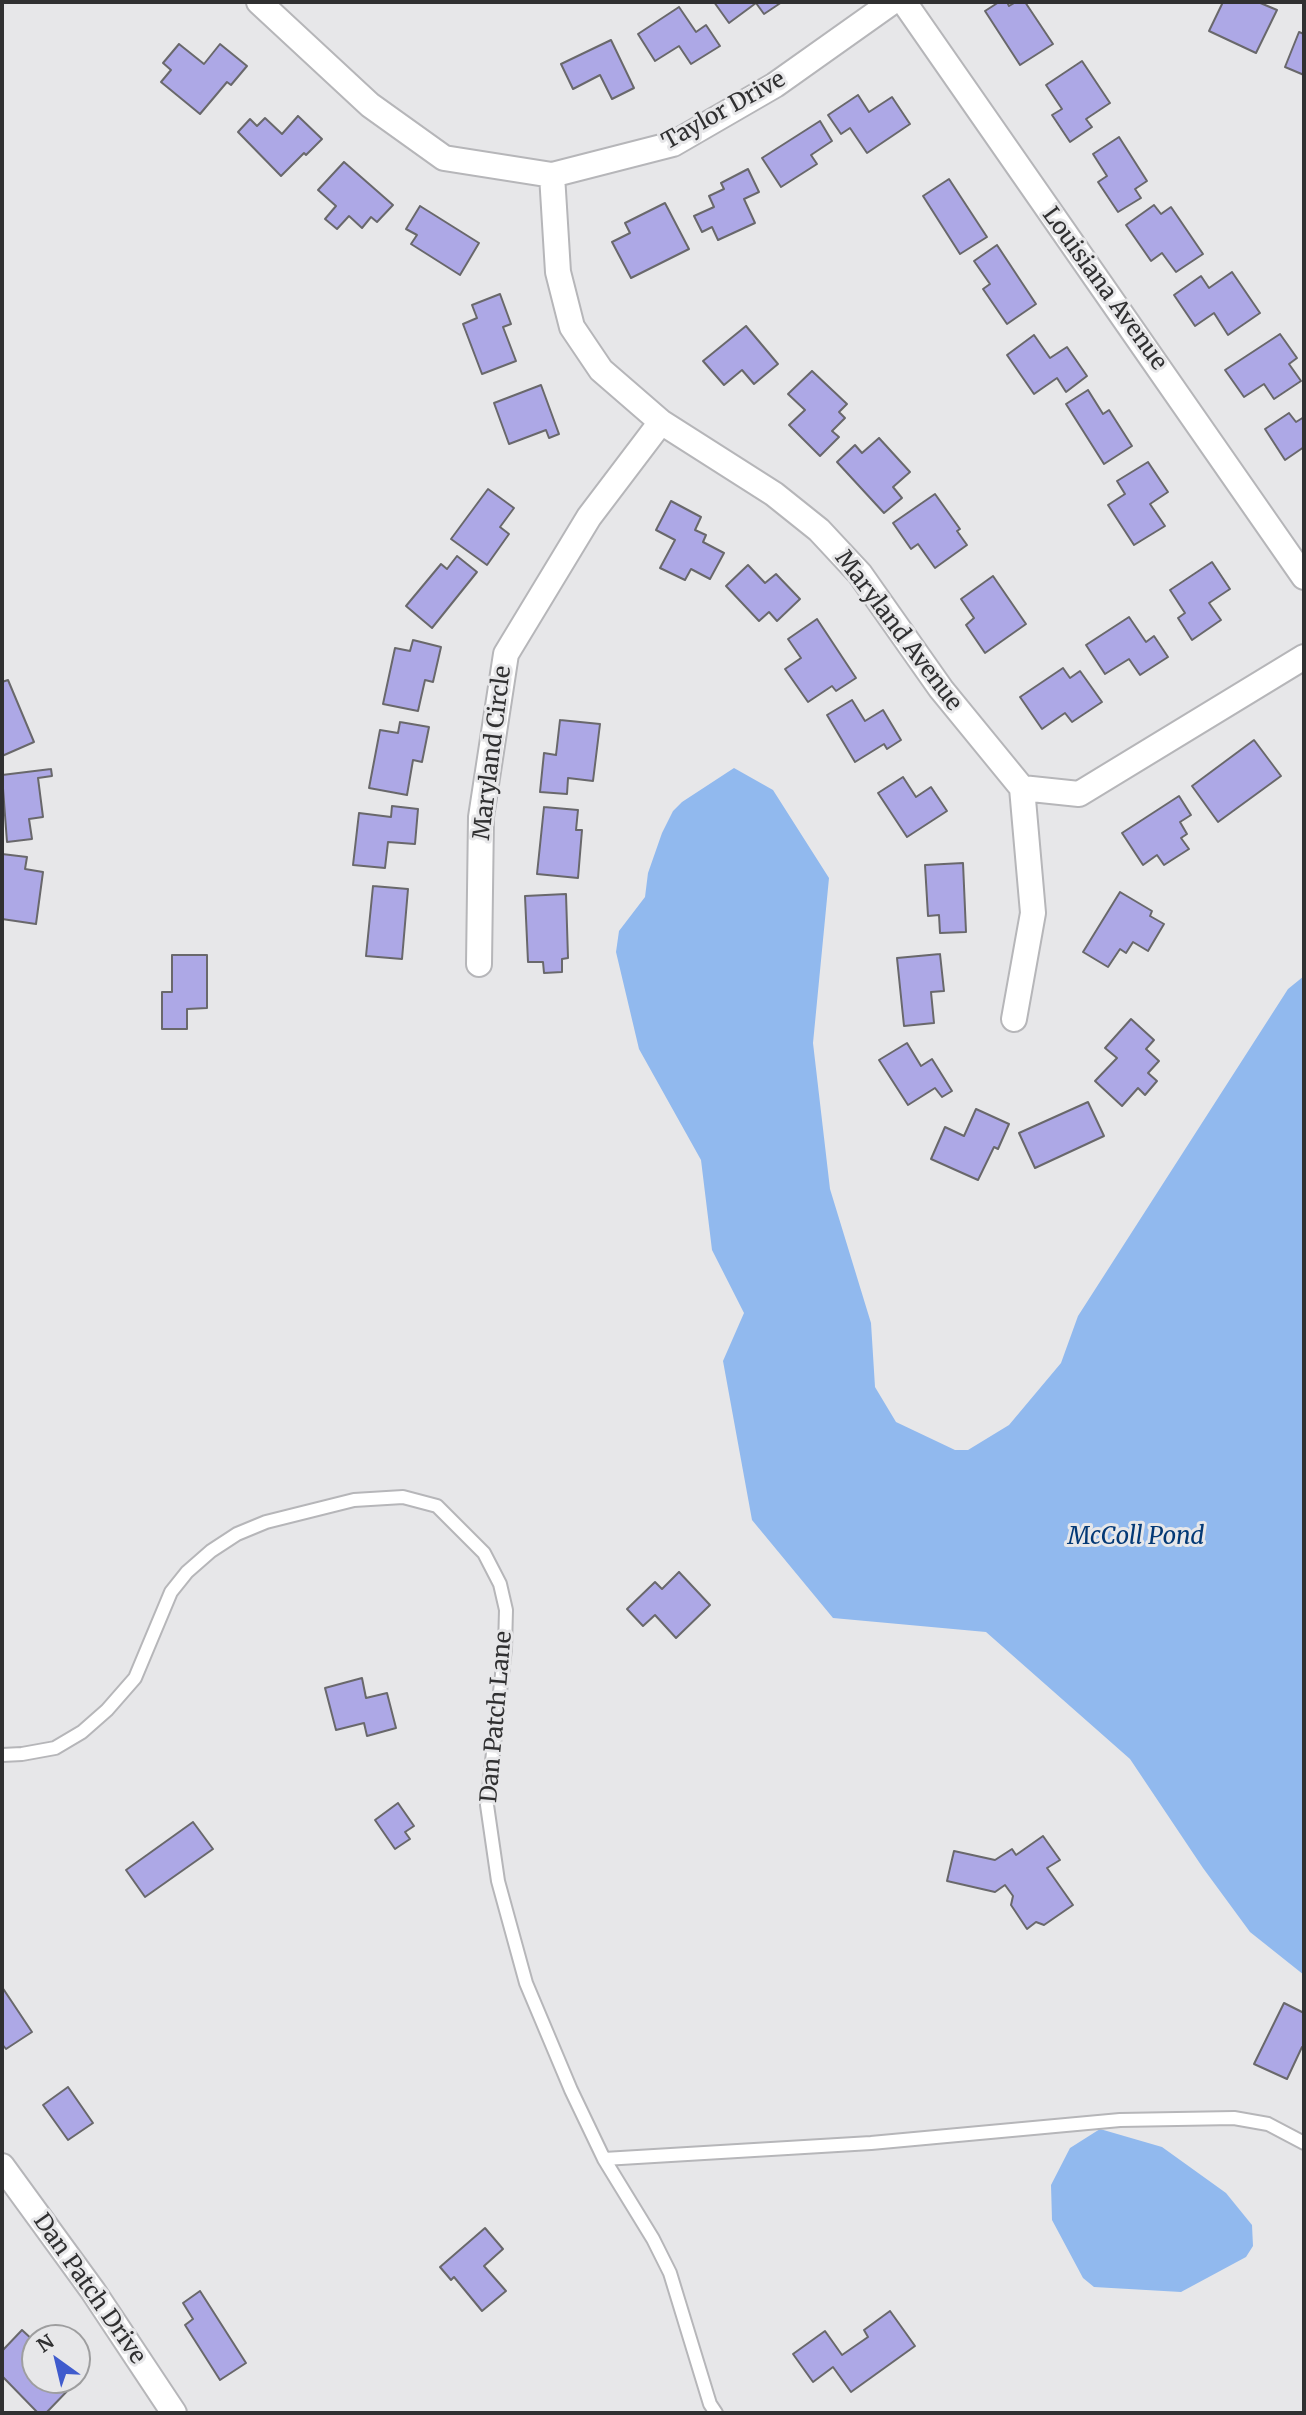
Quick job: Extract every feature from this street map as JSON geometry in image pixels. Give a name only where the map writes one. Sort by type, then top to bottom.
[{"type":"street","name":"Taylor Drive","points":[[259,2],[370,105],[444,158],[552,175],[673,144],[775,85],[892,2]]},
{"type":"street","name":"Louisiana Avenue","points":[[904,2],[1304,577]]},
{"type":"street","name":"Maryland Avenue","points":[[552,175],[558,272],[572,327],[601,370],[661,422],[774,494],[819,530],[860,575],[941,689],[1022,788]]},
{"type":"street","name":"Maryland Circle","points":[[479,964],[481,817],[506,654],[589,517],[661,422]]},
{"type":"street","points":[[1013,1019],[1033,913],[1022,788],[1079,794],[1304,657]]},
{"type":"street","name":"Dan Patch Drive","points":[[2,2165],[93,2291],[174,2413]]},
{"type":"lane","name":"Dan Patch Lane","points":[[2,1755],[55,1748],[82,1732],[107,1710],[135,1678],[171,1592],[187,1572],[211,1551],[237,1534],[266,1522],[354,1500],[403,1497],[437,1506],[484,1553],[500,1584],[506,1610],[505,1648],[487,1805],[492,1848],[509,1925],[526,1983],[571,2090],[604,2159],[653,2239],[670,2273],[710,2404],[716,2413]]},
{"type":"lane","points":[[604,2159],[871,2143],[1120,2120],[1234,2118],[1268,2124],[1304,2143]]},
{"type":"water","name":"McColl Pond","points":[[734,768],[773,790],[829,878],[813,1043],[830,1189],[871,1323],[875,1387],[896,1422],[955,1450],[968,1450],[1009,1425],[1061,1363],[1078,1316],[1288,989],[1304,976],[1304,1975],[1250,1932],[1203,1868],[1130,1759],[986,1632],[833,1618],[752,1520],[723,1361],[744,1313],[712,1250],[701,1160],[639,1049],[616,952],[619,931],[645,897],[648,873],[673,811],[682,802]]},
{"type":"water","points":[[1100,2129],[1162,2147],[1226,2193],[1252,2225],[1253,2246],[1246,2257],[1181,2292],[1094,2287],[1083,2278],[1052,2220],[1051,2185],[1070,2148]]},
{"type":"building","points":[[714,2],[782,2],[764,14],[756,3],[729,23]]},
{"type":"building","points":[[999,2],[1007,2],[1009,6],[1016,2],[1025,2],[1053,44],[1020,65],[985,11]]},
{"type":"building","points":[[1223,2],[1258,2],[1277,10],[1256,53],[1209,31]]},
{"type":"building","points":[[679,7],[696,32],[706,25],[720,46],[691,64],[679,46],[655,61],[638,34]]},
{"type":"building","points":[[1299,32],[1304,34],[1304,75],[1285,67]]},
{"type":"building","points":[[611,40],[634,88],[612,99],[600,75],[573,89],[561,64]]},
{"type":"building","points":[[179,44],[204,64],[220,44],[247,66],[231,85],[227,82],[200,114],[161,82],[171,70],[163,63]]},
{"type":"building","points":[[1082,61],[1110,103],[1086,119],[1092,127],[1070,142],[1052,115],[1062,109],[1046,85]]},
{"type":"building","points":[[858,95],[869,112],[892,97],[910,124],[867,153],[850,128],[841,134],[828,115]]},
{"type":"building","points":[[298,116],[322,139],[281,176],[238,132],[250,119],[257,126],[265,118],[282,134]]},
{"type":"building","points":[[820,121],[832,141],[811,155],[817,164],[781,187],[762,158]]},
{"type":"building","points":[[1119,137],[1147,181],[1135,189],[1141,198],[1118,212],[1098,182],[1107,176],[1093,154]]},
{"type":"building","points":[[344,162],[393,205],[377,222],[371,217],[362,228],[349,216],[337,229],[325,219],[336,206],[318,190]]},
{"type":"building","points":[[748,169],[759,192],[744,199],[755,223],[718,240],[712,227],[702,232],[694,216],[714,207],[709,196],[724,189],[721,183]]},
{"type":"building","points":[[949,179],[987,237],[960,254],[923,196]]},
{"type":"building","points":[[665,203],[689,249],[631,278],[612,242],[630,233],[625,223]]},
{"type":"building","points":[[1154,205],[1161,214],[1171,207],[1203,254],[1176,272],[1162,253],[1151,261],[1126,225]]},
{"type":"building","points":[[420,206],[479,243],[460,275],[411,244],[417,235],[406,229]]},
{"type":"building","points":[[997,245],[1036,304],[1007,324],[983,289],[990,284],[974,261]]},
{"type":"building","points":[[1232,272],[1260,313],[1228,335],[1214,313],[1195,326],[1174,295],[1201,276],[1209,288]]},
{"type":"building","points":[[500,294],[511,324],[503,327],[516,361],[482,374],[463,324],[477,318],[472,305]]},
{"type":"building","points":[[746,326],[778,364],[754,384],[742,370],[724,385],[703,361]]},
{"type":"building","points":[[1280,334],[1297,358],[1289,364],[1301,381],[1274,399],[1264,384],[1244,397],[1225,370]]},
{"type":"building","points":[[1034,335],[1050,358],[1067,347],[1087,376],[1066,392],[1057,378],[1034,394],[1007,355]]},
{"type":"building","points":[[812,371],[847,404],[839,412],[845,418],[832,431],[839,437],[820,456],[789,425],[805,410],[788,394]]},
{"type":"building","points":[[541,385],[559,434],[549,438],[546,430],[509,444],[494,403]]},
{"type":"building","points":[[1088,390],[1103,414],[1109,410],[1132,446],[1104,464],[1066,404]]},
{"type":"building","points":[[1289,413],[1296,422],[1304,417],[1304,447],[1285,460],[1265,429]]},
{"type":"building","points":[[879,438],[910,472],[893,487],[902,498],[884,513],[837,462],[855,445],[862,453]]},
{"type":"building","points":[[1148,462],[1168,492],[1150,504],[1165,526],[1134,545],[1108,505],[1125,494],[1117,481]]},
{"type":"building","points":[[488,489],[514,508],[500,527],[509,534],[487,565],[451,539]]},
{"type":"building","points":[[935,494],[960,529],[957,531],[967,545],[935,568],[918,544],[911,549],[893,523]]},
{"type":"building","points":[[671,501],[701,517],[695,530],[706,535],[703,542],[724,553],[710,579],[691,569],[685,580],[660,568],[675,540],[656,530]]},
{"type":"building","points":[[457,556],[477,572],[432,628],[406,606],[441,564],[447,569]]},
{"type":"building","points":[[1212,562],[1230,589],[1209,603],[1221,620],[1192,640],[1178,618],[1185,613],[1170,590]]},
{"type":"building","points":[[748,565],[765,583],[776,574],[800,599],[777,621],[769,612],[759,621],[726,586]]},
{"type":"building","points":[[993,576],[1026,624],[985,653],[966,625],[974,618],[961,599]]},
{"type":"building","points":[[1129,617],[1146,642],[1154,636],[1168,657],[1140,675],[1129,659],[1105,674],[1086,645]]},
{"type":"building","points":[[817,619],[856,678],[836,691],[832,686],[808,702],[785,669],[801,658],[788,639]]},
{"type":"building","points":[[413,640],[441,647],[433,682],[425,680],[418,711],[383,704],[395,648],[410,651]]},
{"type":"building","points":[[1063,668],[1070,678],[1080,671],[1102,702],[1072,722],[1065,713],[1042,729],[1020,697]]},
{"type":"building","points":[[8,680],[34,742],[2,756],[2,682]]},
{"type":"building","points":[[852,700],[865,721],[883,710],[901,740],[887,749],[884,744],[855,762],[827,715]]},
{"type":"building","points":[[560,720],[600,724],[593,781],[568,778],[567,794],[540,792],[544,753],[556,755]]},
{"type":"building","points":[[400,722],[429,727],[422,762],[413,760],[407,795],[369,788],[380,730],[398,733]]},
{"type":"building","points":[[1254,740],[1281,776],[1218,822],[1192,786]]},
{"type":"building","points":[[51,769],[52,776],[38,778],[43,817],[29,819],[32,839],[7,842],[2,775]]},
{"type":"building","points":[[903,777],[916,797],[931,787],[947,811],[907,837],[878,793]]},
{"type":"building","points":[[1179,796],[1191,815],[1180,822],[1187,834],[1181,838],[1189,849],[1164,865],[1157,855],[1143,865],[1122,833]]},
{"type":"building","points":[[392,806],[418,809],[415,844],[388,842],[385,868],[353,865],[359,813],[391,817]]},
{"type":"building","points":[[544,807],[578,810],[576,830],[582,830],[578,878],[537,874]]},
{"type":"building","points":[[2,854],[27,857],[25,869],[43,872],[36,924],[2,919]]},
{"type":"building","points":[[963,863],[966,932],[940,933],[939,915],[928,916],[925,865]]},
{"type":"building","points":[[373,886],[408,889],[402,959],[366,956]]},
{"type":"building","points":[[1120,892],[1152,911],[1150,916],[1164,924],[1148,951],[1133,942],[1126,953],[1120,949],[1108,967],[1083,952]]},
{"type":"building","points":[[566,894],[568,958],[562,959],[562,972],[544,973],[543,962],[528,962],[525,896]]},
{"type":"building","points":[[940,954],[944,991],[931,992],[934,1023],[904,1026],[897,958]]},
{"type":"building","points":[[172,955],[207,955],[207,1008],[187,1009],[187,1029],[162,1029],[162,992],[172,992]]},
{"type":"building","points":[[1131,1019],[1154,1040],[1146,1049],[1159,1061],[1148,1073],[1157,1081],[1145,1095],[1138,1088],[1122,1106],[1095,1081],[1117,1058],[1105,1048]]},
{"type":"building","points":[[907,1043],[921,1066],[932,1059],[952,1091],[942,1097],[935,1088],[908,1105],[879,1060]]},
{"type":"building","points":[[1088,1102],[1104,1136],[1035,1168],[1019,1133]]},
{"type":"building","points":[[976,1109],[1009,1124],[998,1149],[994,1147],[978,1180],[931,1159],[945,1127],[964,1136]]},
{"type":"building","points":[[679,1572],[710,1605],[676,1638],[655,1615],[643,1626],[627,1609],[655,1582],[662,1589]]},
{"type":"building","points":[[362,1678],[366,1698],[387,1693],[396,1728],[367,1736],[364,1723],[336,1730],[325,1688]]},
{"type":"building","points":[[398,1803],[414,1826],[405,1832],[410,1839],[395,1849],[375,1820]]},
{"type":"building","points":[[193,1822],[213,1849],[145,1897],[126,1870]]},
{"type":"building","points":[[1043,1836],[1060,1860],[1047,1868],[1073,1905],[1044,1925],[1036,1922],[1027,1929],[1011,1905],[1013,1896],[1005,1885],[995,1892],[947,1881],[954,1851],[995,1860],[1012,1849],[1016,1855]]},
{"type":"building","points":[[2,1987],[32,2032],[6,2049],[2,2044]]},
{"type":"building","points":[[1284,2003],[1304,2013],[1304,2048],[1302,2047],[1287,2079],[1254,2064]]},
{"type":"building","points":[[68,2087],[93,2123],[68,2140],[43,2105]]},
{"type":"building","points":[[485,2228],[503,2249],[484,2266],[506,2291],[482,2311],[454,2277],[451,2280],[440,2267]]},
{"type":"building","points":[[200,2291],[246,2363],[220,2380],[185,2325],[193,2319],[183,2303]]},
{"type":"building","points":[[890,2311],[915,2346],[851,2392],[833,2367],[813,2382],[793,2354],[825,2331],[842,2355],[868,2337],[864,2330]]},
{"type":"building","points":[[21,2331],[21,2394],[64,2394],[46,2413],[38,2413],[2,2376],[2,2351]]}]
